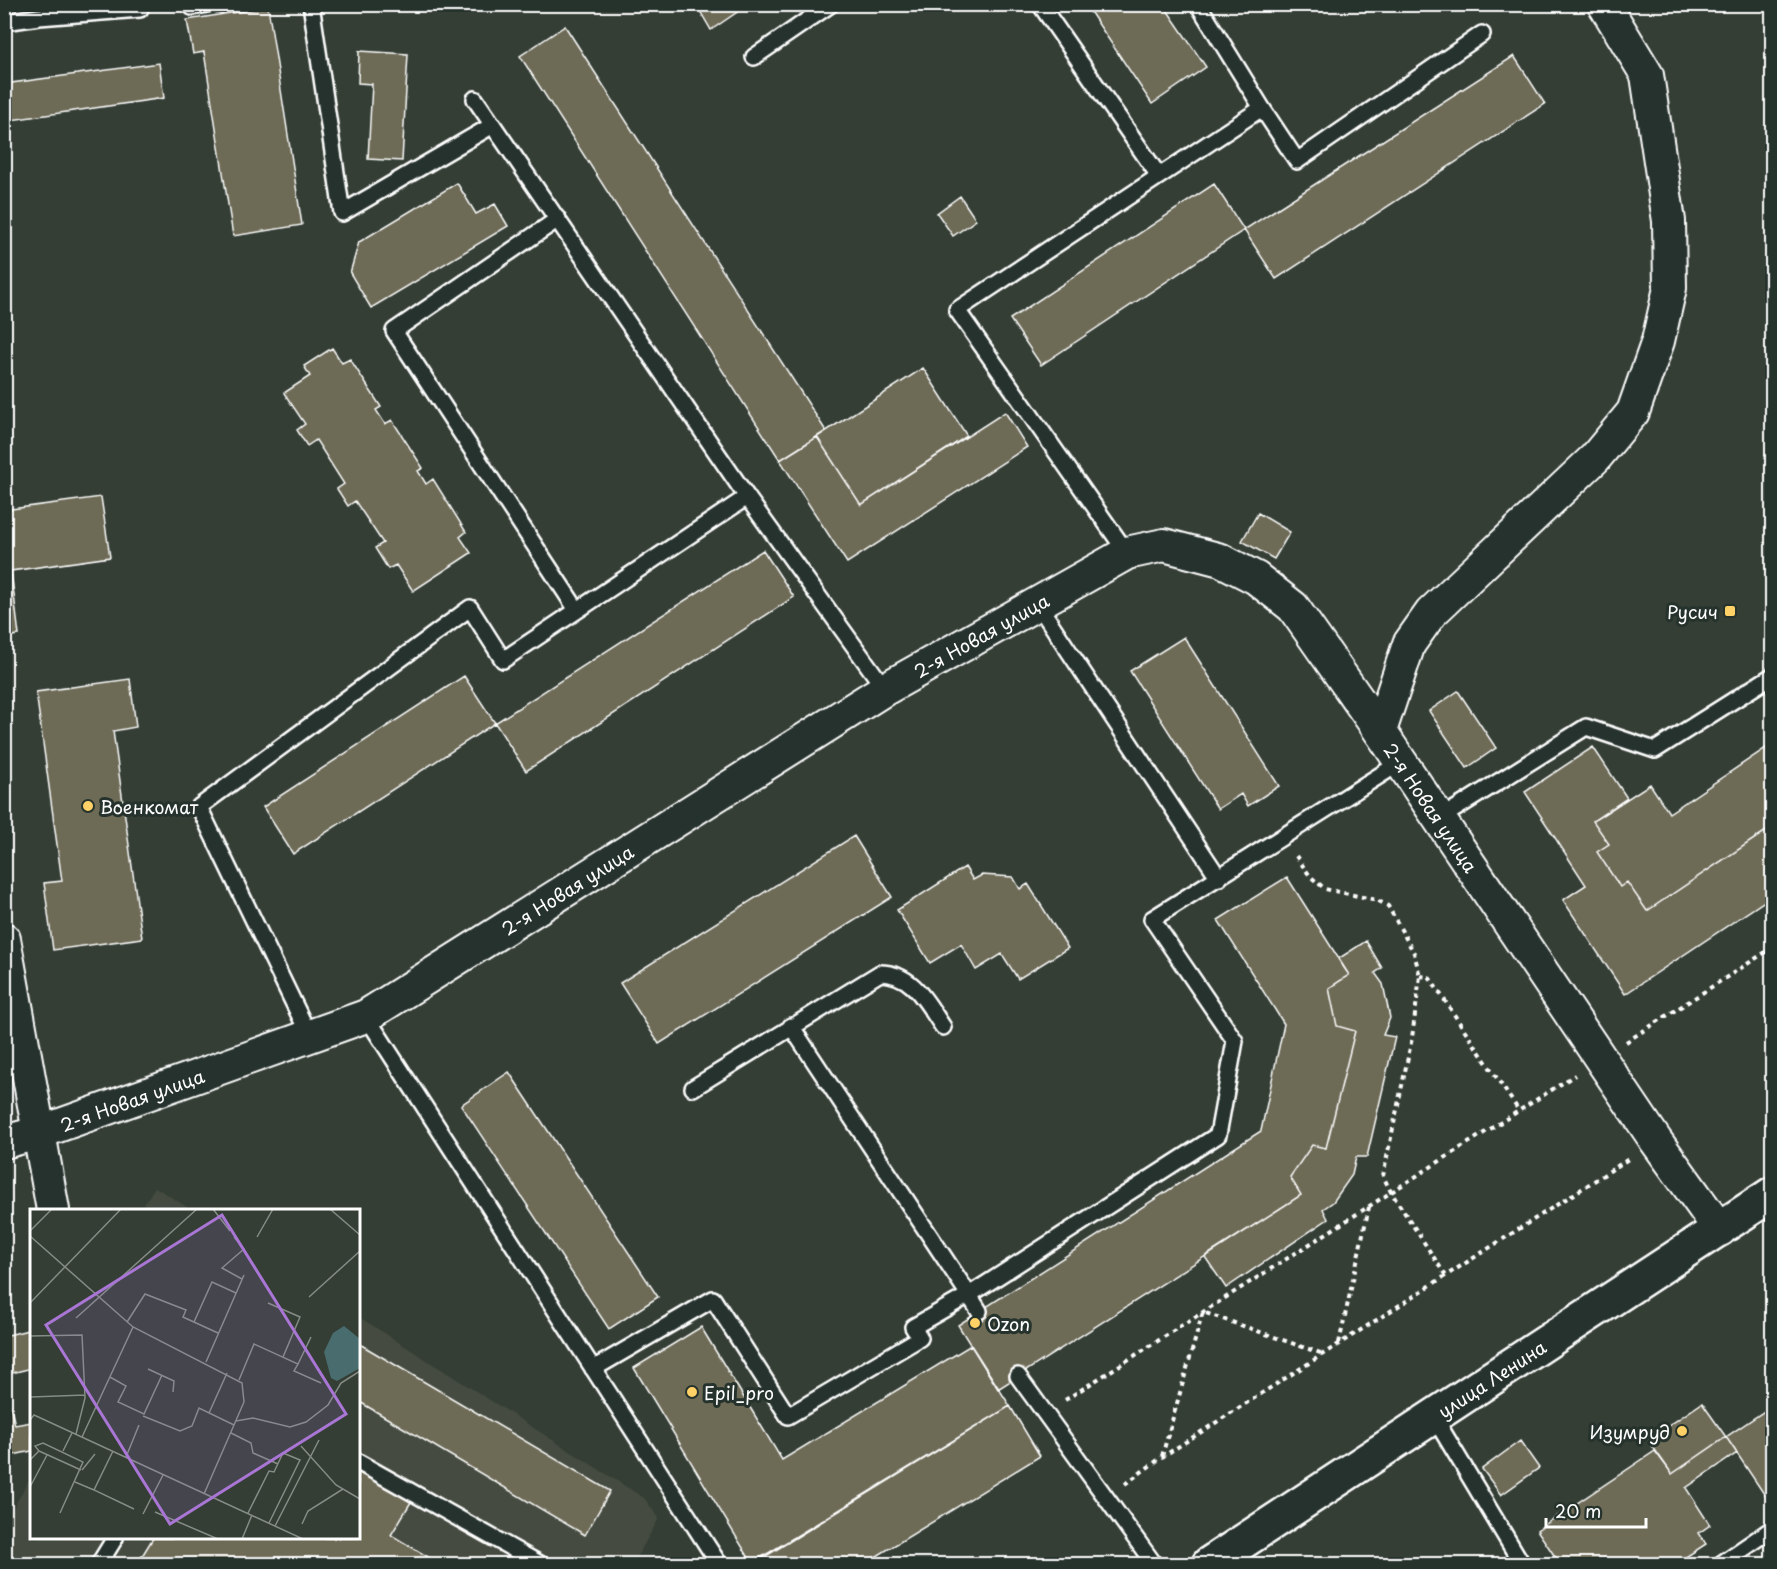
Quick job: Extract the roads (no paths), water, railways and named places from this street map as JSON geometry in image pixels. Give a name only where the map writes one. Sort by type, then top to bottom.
[{"type":"main road","name":"улица Ленина","points":[[1209,1564],[1773,1194]]},
{"type":"street","points":[[1380,731],[1409,644],[1431,613],[1595,458],[1633,412],[1658,341],[1670,288],[1669,221],[1647,75],[1604,4]]},
{"type":"street","name":"2-я Новая улица","points":[[4,1142],[38,1133],[366,1016],[885,689],[1127,553],[1164,545],[1221,560],[1257,578],[1293,607],[1380,731],[1656,1141],[1720,1230]]},
{"type":"street","points":[[4,939],[53,1209]]},
{"type":"lane","points":[[311,4],[342,213],[493,125]]},
{"type":"lane","points":[[754,57],[831,4]]},
{"type":"lane","points":[[1040,4],[1159,176]]},
{"type":"lane","points":[[1198,4],[1297,161],[1482,34]]},
{"type":"lane","points":[[4,22],[140,9]]},
{"type":"lane","points":[[475,99],[747,497],[885,689]]},
{"type":"lane","points":[[1127,553],[957,310],[1262,108]]},
{"type":"lane","points":[[558,219],[394,331],[577,610]]},
{"type":"lane","points":[[310,1036],[199,807],[470,608],[503,660],[747,497]]},
{"type":"lane","points":[[1037,603],[1219,878]]},
{"type":"lane","points":[[1439,819],[1586,727],[1655,750],[1773,676]]},
{"type":"lane","points":[[593,1370],[713,1299],[788,1416],[920,1338],[913,1327],[969,1295],[1218,1135],[1235,1041],[1152,919],[1401,762]]},
{"type":"lane","points":[[693,1088],[880,973],[892,973],[905,978],[916,988],[943,1027]]},
{"type":"lane","points":[[366,1016],[719,1564]]},
{"type":"lane","points":[[791,1026],[979,1311]]},
{"type":"lane","points":[[1018,1376],[1154,1564]]},
{"type":"lane","points":[[1434,1417],[1522,1564]]},
{"type":"lane","points":[[360,1463],[540,1564]]},
{"type":"lane","points":[[1721,1564],[1773,1529]]},
{"type":"lane","points":[[99,1564],[114,1539]]},
{"type":"place","name":"Русич","points":[[1730,611]]},
{"type":"place","name":"Военкомат","points":[[88,806]]},
{"type":"place","name":"Ozon","points":[[975,1323]]},
{"type":"place","name":"Epil_pro","points":[[692,1392]]},
{"type":"place","name":"Изумруд","points":[[1682,1431]]}]
